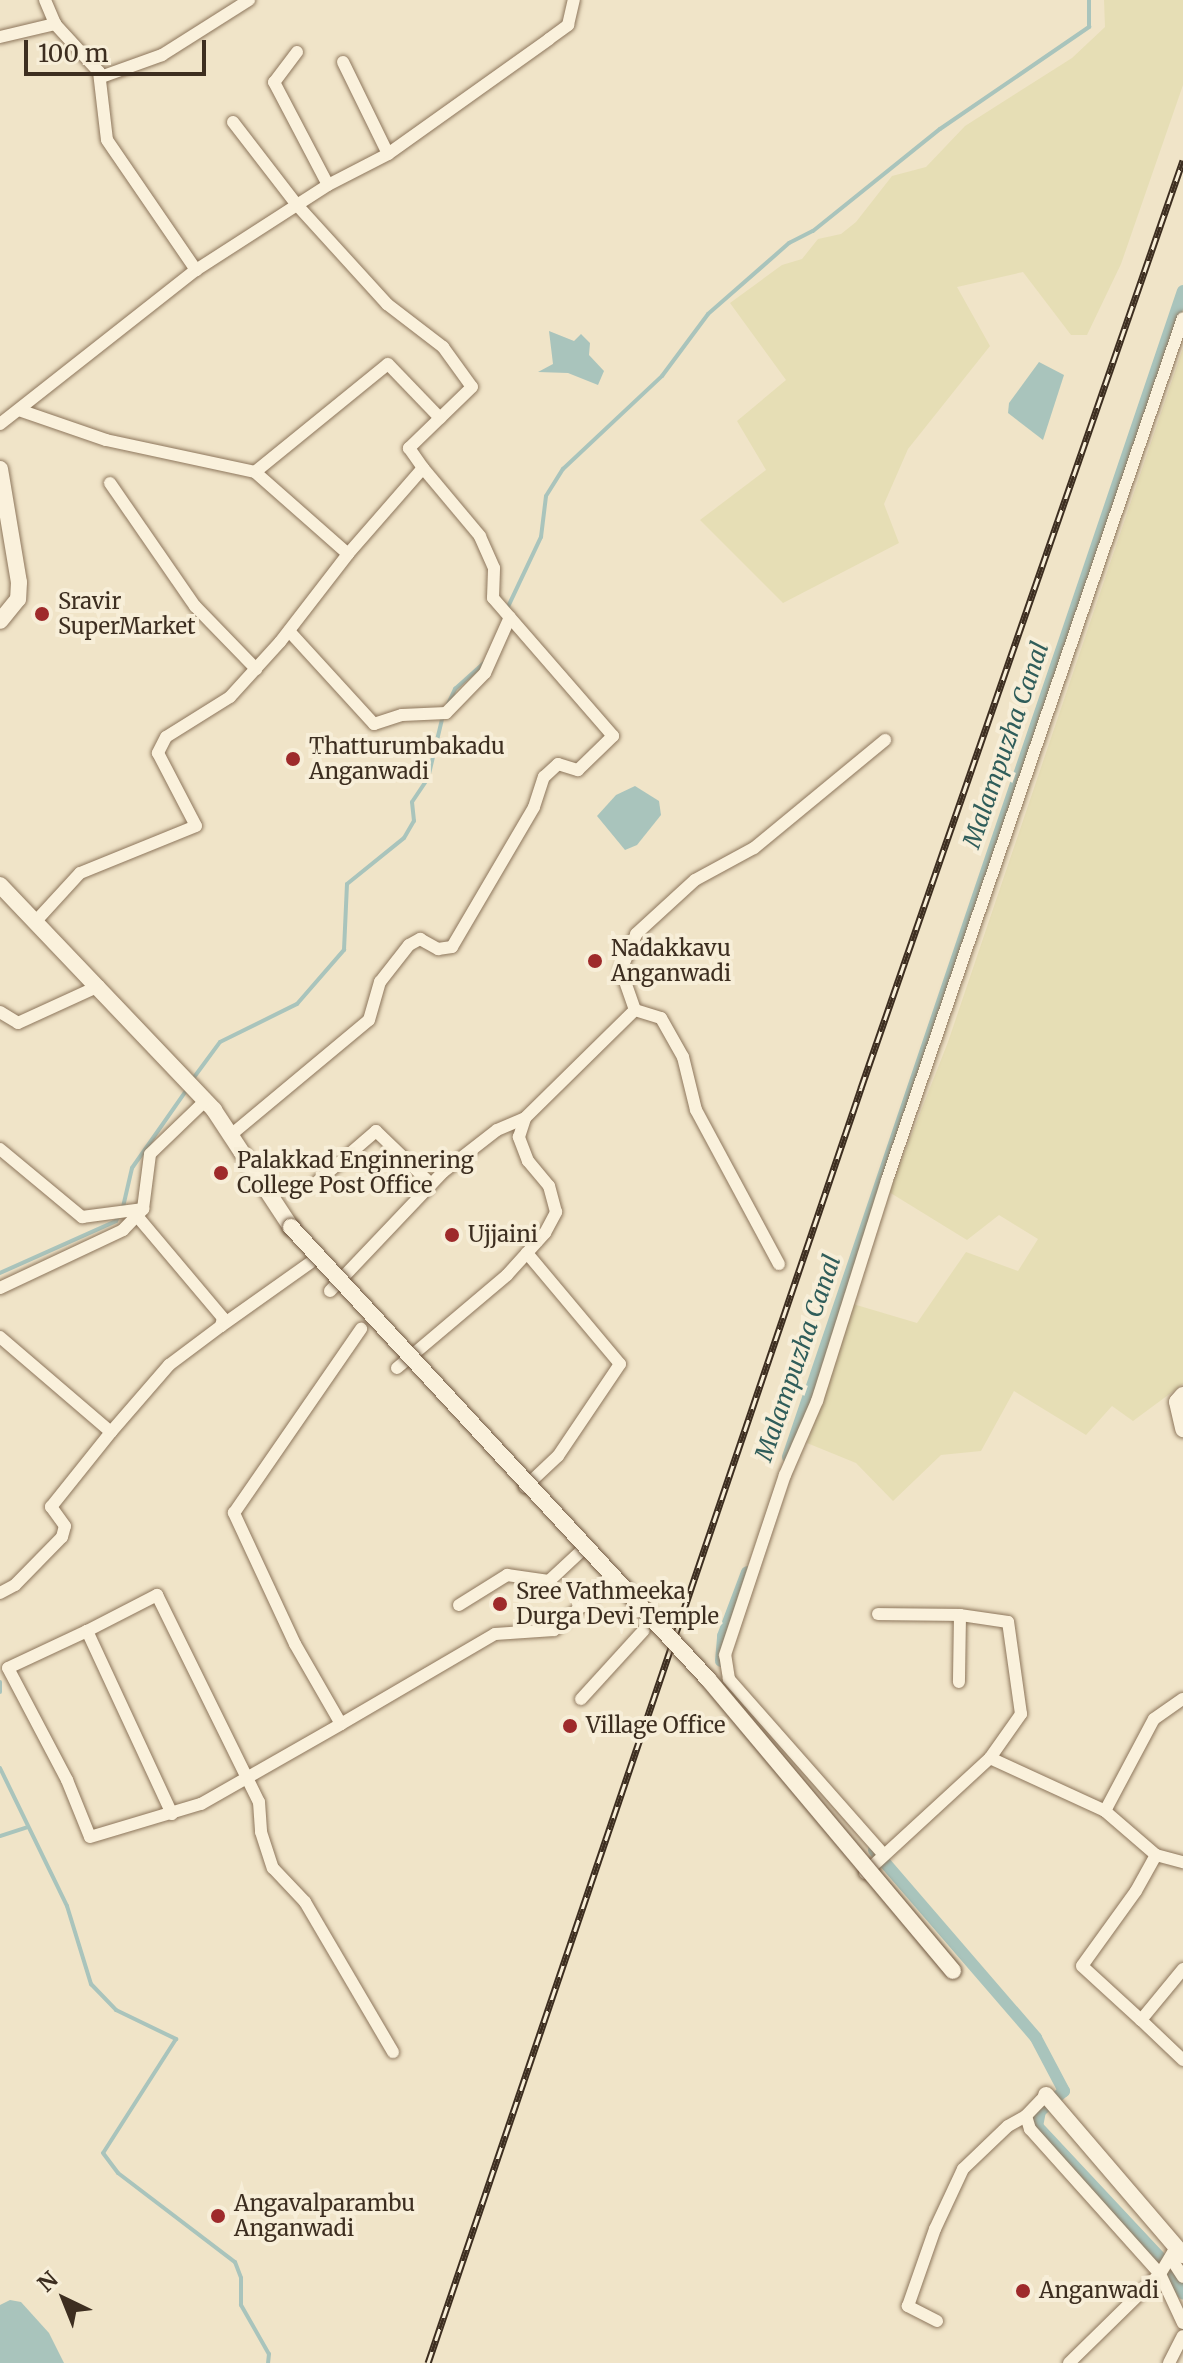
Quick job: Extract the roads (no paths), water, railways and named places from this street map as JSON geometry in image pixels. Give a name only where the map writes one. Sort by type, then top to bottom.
[{"type":"main road","points":[[0,469],[19,582],[18,599],[0,621]]},
{"type":"main road","points":[[0,885],[99,986],[195,1091],[232,1134],[291,1227],[708,1679],[953,1971]]},
{"type":"main road","points":[[1183,1395],[1177,1402],[1183,1429]]},
{"type":"main road","points":[[1050,2101],[1177,2255]]},
{"type":"street","points":[[45,0],[55,24],[101,77],[107,140],[196,270]]},
{"type":"street","points":[[101,77],[162,55],[249,0]]},
{"type":"street","points":[[0,424],[196,270],[328,185],[388,154],[568,25],[574,0]]},
{"type":"street","points":[[0,37],[55,24]]},
{"type":"street","points":[[297,52],[274,82],[328,185]]},
{"type":"street","points":[[343,62],[388,154]]},
{"type":"street","points":[[232,1134],[369,1020],[380,982],[409,945],[420,939],[438,949],[452,947],[534,807],[544,777],[558,764],[578,770],[613,736],[493,598],[494,568],[480,536],[409,448],[472,387],[443,347],[387,304],[297,205],[233,122]]},
{"type":"street","points":[[882,1857],[726,1672],[729,1639],[785,1475],[817,1401],[887,1180],[1183,318]]},
{"type":"street","points":[[255,472],[388,364],[440,418]]},
{"type":"street","points":[[19,410],[106,440],[255,472],[348,554]]},
{"type":"street","points":[[36,921],[80,873],[196,826],[158,753],[166,737],[230,697],[289,631],[348,554],[423,468]]},
{"type":"street","points":[[110,483],[195,606],[256,669]]},
{"type":"street","points":[[289,631],[374,724],[402,715],[446,713],[485,673],[510,617]]},
{"type":"street","points":[[635,1010],[621,970],[636,934],[695,880],[754,848],[885,740]]},
{"type":"street","points":[[0,1012],[18,1023],[99,986]]},
{"type":"street","points":[[330,1291],[431,1184],[497,1130],[525,1118],[635,1010]]},
{"type":"street","points":[[635,1010],[661,1018],[683,1057],[696,1110],[779,1264]]},
{"type":"street","points":[[0,1288],[123,1230],[138,1211],[150,1154],[195,1091]]},
{"type":"street","points":[[397,1368],[452,1325],[527,1253],[556,1212],[549,1186],[528,1161],[519,1137],[525,1118]]},
{"type":"street","points":[[317,1182],[376,1131],[431,1184]]},
{"type":"street","points":[[0,1149],[82,1217],[114,1209],[138,1211],[223,1318],[221,1326]]},
{"type":"street","points":[[525,1487],[558,1456],[620,1364],[527,1253]]},
{"type":"street","points":[[0,1593],[15,1585],[62,1537],[65,1526],[51,1507],[169,1365],[311,1262]]},
{"type":"street","points":[[341,1724],[295,1644],[234,1513],[361,1329]]},
{"type":"street","points":[[0,1337],[111,1432]]},
{"type":"street","points":[[459,1605],[507,1575],[549,1581],[580,1552]]},
{"type":"street","points":[[393,2052],[305,1902],[273,1868],[261,1832],[259,1802],[246,1775],[157,1595],[8,1668],[67,1780],[90,1837],[201,1804],[246,1775],[341,1724],[495,1634],[554,1630],[606,1585]]},
{"type":"street","points":[[864,1874],[990,1758],[1021,1714],[1008,1622],[960,1615],[878,1614]]},
{"type":"street","points":[[959,1682],[960,1615]]},
{"type":"street","points":[[581,1699],[644,1630]]},
{"type":"street","points":[[87,1631],[172,1814]]},
{"type":"street","points":[[728,1719],[744,1697]]},
{"type":"street","points":[[1105,1811],[1154,1719],[1183,1699]]},
{"type":"street","points":[[990,1758],[1105,1811],[1156,1855],[1182,1860]]},
{"type":"street","points":[[1156,1855],[1082,1966],[1182,2057]]},
{"type":"street","points":[[1141,2020],[1183,1969]]},
{"type":"street","points":[[937,2321],[908,2306],[940,2218],[963,2169],[1008,2126],[1050,2101]]},
{"type":"street","points":[[1026,2116],[1030,2129],[1160,2274],[1183,2323]]},
{"type":"street","points":[[1069,2363],[1177,2255]]},
{"type":"street","points":[[1177,2255],[1183,2277]]},
{"type":"street","points":[[1169,2363],[1183,2336]]},
{"type":"water","points":[[549,331],[574,341],[581,334],[590,343],[589,355],[604,371],[598,385],[568,373],[538,372],[553,364]]},
{"type":"water","points":[[1039,362],[1064,375],[1043,440],[1008,413],[1009,403]]},
{"type":"water","points":[[635,786],[659,801],[661,815],[637,845],[625,850],[597,816],[616,795]]},
{"type":"water","points":[[10,2300],[21,2302],[49,2333],[64,2363],[0,2363],[0,2305]]},
{"type":"waterway","points":[[506,611],[541,537],[546,496],[563,469],[662,376],[708,314],[789,243],[813,231],[940,129],[1089,27],[1089,0]]},
{"type":"waterway","name":"Malampuzha Canal","points":[[788,1457],[1183,291]]},
{"type":"waterway","points":[[448,704],[455,689],[484,663]]},
{"type":"waterway","points":[[192,1080],[220,1042],[297,1004],[344,950],[347,884],[404,838],[414,821],[412,802],[428,778],[443,715]]},
{"type":"waterway","points":[[123,1207],[132,1168],[188,1088]]},
{"type":"waterway","points":[[0,1273],[116,1221],[119,1215]]},
{"type":"waterway","name":"Malampuzha Canal","points":[[721,1661],[723,1636],[747,1572]]},
{"type":"waterway","points":[[0,1682],[0,1692]]},
{"type":"waterway","points":[[0,1768],[67,1906],[91,1984],[116,2010],[176,2039],[103,2153],[118,2173],[235,2262],[241,2278],[241,2305],[269,2354],[268,2363]]},
{"type":"waterway","points":[[0,1836],[28,1827]]},
{"type":"waterway","name":"Malampuzha Canal","points":[[874,1850],[1036,2038],[1064,2091],[1040,2111],[1037,2126],[1166,2264],[1183,2293]]},
{"type":"railway","points":[[428,2363],[861,1088],[1183,160]]},
{"type":"place","name":"Sravir SuperMarket","points":[[42,614]]},
{"type":"place","name":"Thatturumbakadu Anganwadi","points":[[293,759]]},
{"type":"place","name":"Nadakkavu Anganwadi","points":[[595,961]]},
{"type":"place","name":"Palakkad Enginnering College Post Office","points":[[221,1173]]},
{"type":"place","name":"Ujjaini","points":[[452,1235]]},
{"type":"place","name":"Sree Vathmeeka Durga Devi Temple","points":[[500,1604]]},
{"type":"place","name":"Village Office","points":[[570,1726]]},
{"type":"place","name":"Angavalparambu Anganwadi","points":[[218,2216]]},
{"type":"place","name":"Anganwadi","points":[[1023,2291]]}]
